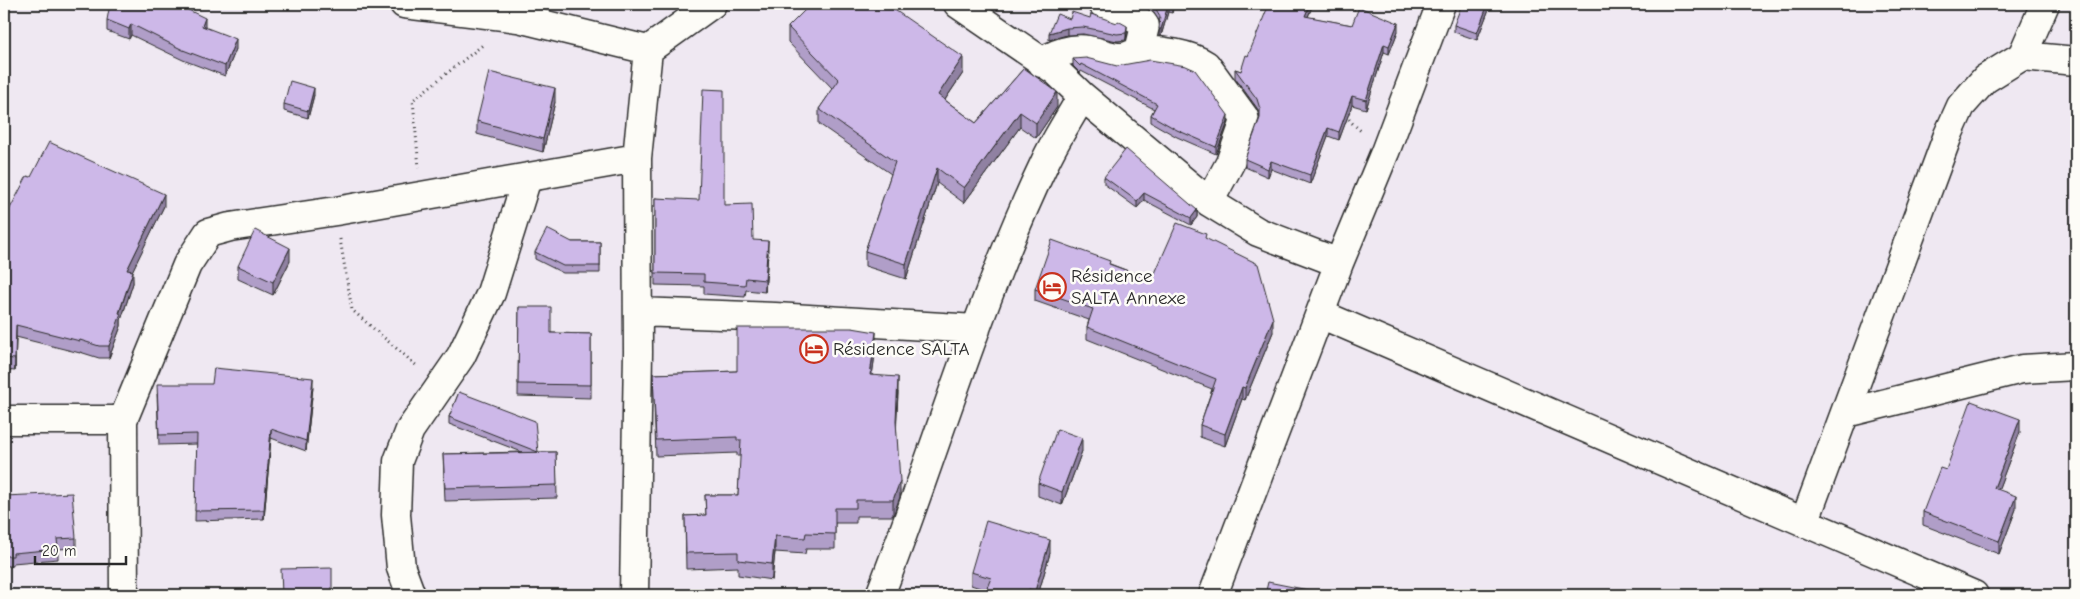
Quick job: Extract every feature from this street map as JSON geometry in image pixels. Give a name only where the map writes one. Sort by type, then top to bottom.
[{"type":"street","points":[[404,4],[518,18],[648,50]]},
{"type":"street","points":[[634,595],[638,312],[637,158],[648,50],[712,4]]},
{"type":"street","points":[[958,4],[1056,72],[1209,202],[1258,232],[1339,263]]},
{"type":"street","points":[[1103,4],[1142,22],[1146,26],[1140,51]]},
{"type":"street","points":[[1213,595],[1339,263],[1385,152],[1441,4]]},
{"type":"street","points":[[1804,523],[1948,135],[1961,106],[1986,79],[2022,56],[2045,4]]},
{"type":"street","points":[[1042,63],[1050,55],[1086,49],[1125,57],[1140,51],[1166,52],[1206,65],[1244,117],[1244,126],[1230,163],[1209,202]]},
{"type":"street","points":[[2022,56],[2076,61]]},
{"type":"street","points":[[880,595],[905,532],[993,281],[1046,160],[1082,96]]},
{"type":"street","points":[[124,595],[123,420],[187,265],[208,233],[230,227],[336,211],[637,158]]},
{"type":"street","points":[[411,595],[402,568],[396,514],[398,461],[410,430],[461,356],[491,293],[527,178]]},
{"type":"street","points":[[638,312],[775,317],[976,329]]},
{"type":"street","points":[[1320,314],[1804,523],[1932,587],[1974,595]]},
{"type":"street","points":[[1846,413],[2022,369],[2076,366]]},
{"type":"street","points":[[4,420],[123,420]]},
{"type":"path","points":[[1263,4],[1270,14]]},
{"type":"path","points":[[1340,4],[1366,13]]},
{"type":"path","points":[[421,196],[413,100],[518,18]]},
{"type":"path","points":[[1343,110],[1351,122],[1385,152]]},
{"type":"path","points":[[336,211],[352,310],[439,386]]},
{"type":"building","points":[[110,4],[176,4],[205,18],[202,26],[236,39],[225,66],[183,50],[131,24],[129,29],[107,20]]},
{"type":"building","points":[[811,4],[886,4],[963,57],[938,95],[976,123],[1024,68],[1057,92],[1036,123],[1020,112],[964,188],[937,168],[906,264],[865,251],[895,162],[819,109],[839,80],[788,27]]},
{"type":"building","points":[[1151,4],[1173,4],[1172,7],[1168,5],[1161,29],[1159,29],[1160,16]]},
{"type":"building","points":[[1269,4],[1310,4],[1305,16],[1352,25],[1359,7],[1398,23],[1389,46],[1384,44],[1366,100],[1352,96],[1339,132],[1328,128],[1310,175],[1271,161],[1268,169],[1245,159],[1260,118],[1260,109],[1257,99],[1235,69],[1241,71],[1246,55],[1248,56]]},
{"type":"building","points":[[1462,4],[1488,4],[1477,33],[1454,25]]},
{"type":"building","points":[[1072,12],[1090,18],[1091,14],[1117,23],[1118,21],[1127,26],[1126,33],[1117,34],[1083,27],[1067,28],[1049,33],[1057,14],[1070,19]]},
{"type":"building","points":[[1086,58],[1117,66],[1150,60],[1186,66],[1195,70],[1228,115],[1216,147],[1177,130],[1151,115],[1157,104],[1081,64],[1080,66],[1073,59]]},
{"type":"building","points":[[489,72],[555,88],[543,139],[477,121]]},
{"type":"building","points":[[290,81],[314,88],[308,111],[284,104]]},
{"type":"building","points":[[703,89],[724,90],[724,205],[752,204],[753,240],[768,241],[765,280],[746,278],[745,285],[704,282],[704,274],[655,273],[655,198],[699,200]]},
{"type":"building","points":[[49,142],[164,194],[127,270],[133,271],[119,313],[121,314],[109,346],[99,346],[16,325],[15,359],[4,358],[4,220],[27,176],[31,177]]},
{"type":"building","points":[[1126,149],[1197,210],[1191,218],[1144,193],[1137,201],[1104,177]]},
{"type":"building","points":[[1177,223],[1206,234],[1205,238],[1258,264],[1273,319],[1245,388],[1242,387],[1225,434],[1200,425],[1216,379],[1087,327],[1093,309],[1035,289],[1052,240],[1110,261],[1109,264],[1152,280]]},
{"type":"building","points":[[547,229],[572,242],[600,242],[600,266],[563,266],[535,252]]},
{"type":"building","points":[[255,230],[290,248],[273,282],[238,266]]},
{"type":"building","points":[[519,307],[551,307],[551,333],[591,334],[591,385],[518,384]]},
{"type":"building","points":[[737,328],[852,328],[876,332],[870,375],[898,377],[896,421],[900,481],[893,500],[856,500],[856,508],[835,508],[835,534],[806,533],[805,538],[775,536],[772,564],[738,560],[738,552],[686,553],[685,516],[706,515],[705,495],[738,495],[741,440],[737,440],[737,437],[656,440],[653,374],[737,371]]},
{"type":"building","points":[[214,368],[313,378],[306,441],[271,429],[264,510],[195,511],[197,434],[159,435],[157,384],[212,384]]},
{"type":"building","points":[[459,392],[535,421],[538,452],[449,417]]},
{"type":"building","points":[[1971,401],[2020,419],[1994,488],[2016,496],[1999,541],[1923,512],[1940,468],[1946,470]]},
{"type":"building","points":[[1057,429],[1082,438],[1062,492],[1038,483]]},
{"type":"building","points":[[556,452],[557,485],[445,488],[443,454]]},
{"type":"building","points":[[72,493],[76,538],[57,539],[58,549],[13,553],[13,556],[4,556],[4,496]]},
{"type":"building","points":[[986,521],[1050,540],[1035,591],[1029,589],[1026,595],[984,595],[991,578],[971,572]]},
{"type":"building","points":[[332,568],[332,595],[282,595],[281,569]]},
{"type":"building","points":[[1268,582],[1323,593],[1323,595],[1265,595]]},
{"type":"place","name":"Résidence SALTA Annexe","points":[[1052,287]]},
{"type":"place","name":"Résidence SALTA","points":[[814,349]]}]
